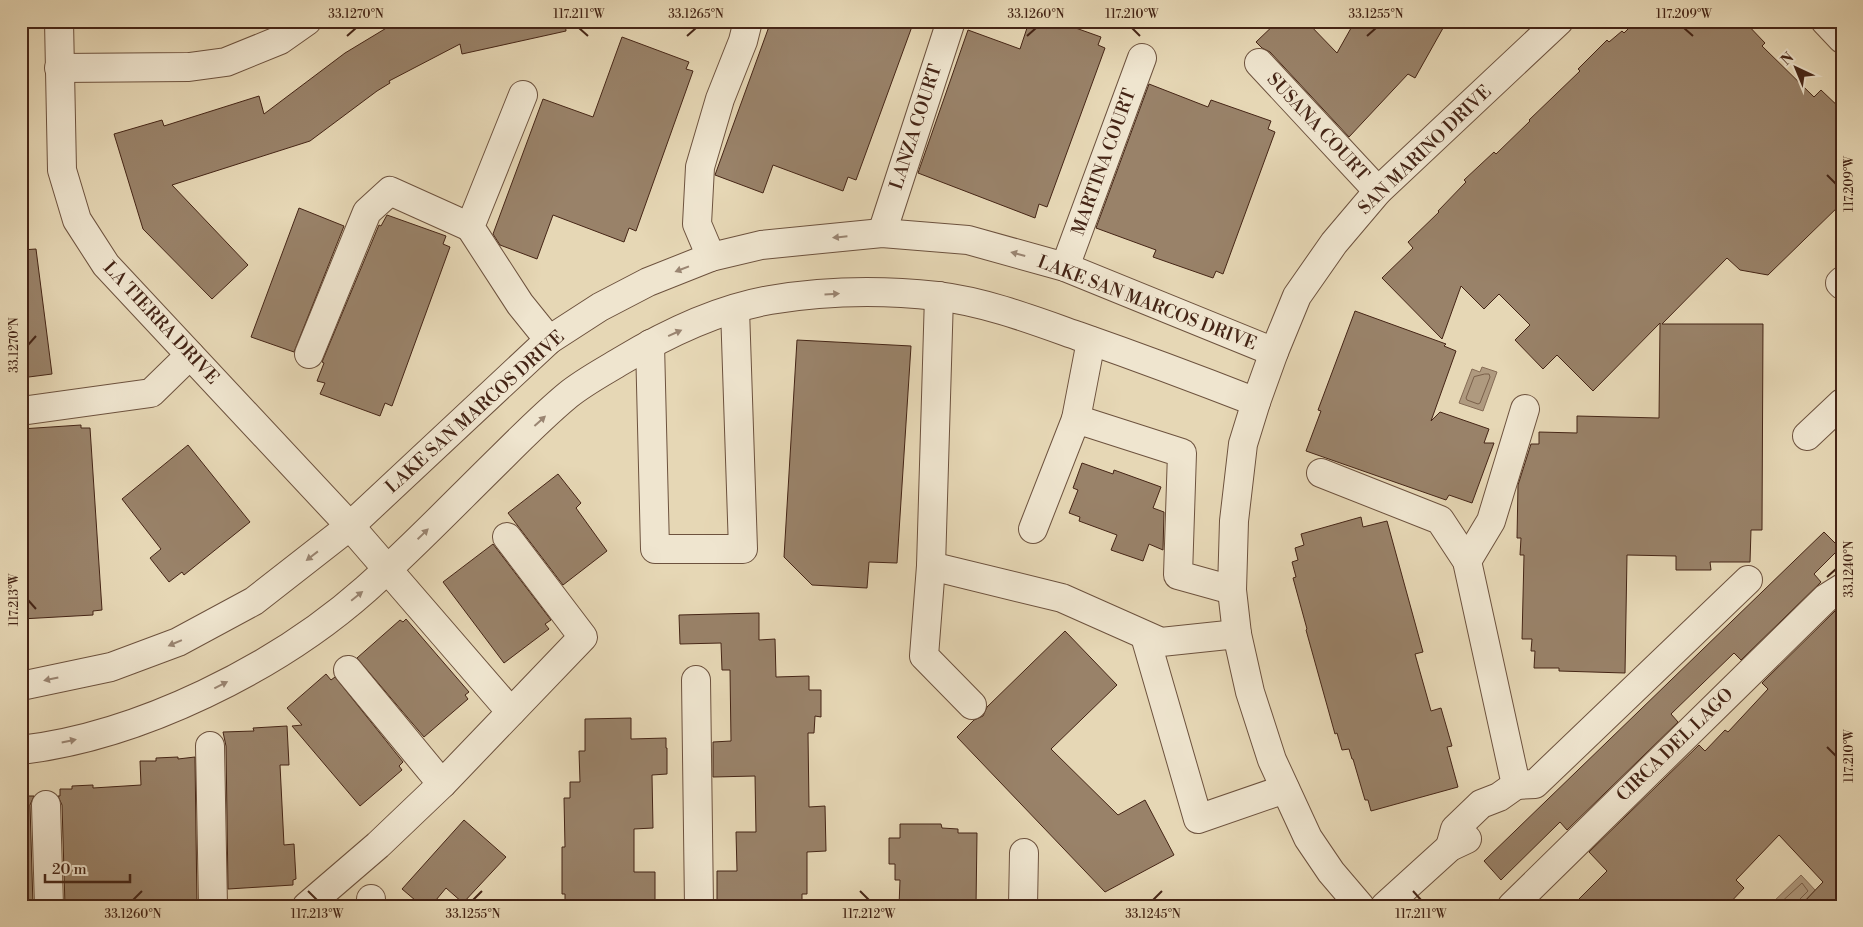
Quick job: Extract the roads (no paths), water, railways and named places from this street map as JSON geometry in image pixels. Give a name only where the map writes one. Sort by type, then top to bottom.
[{"type":"street","name":"LA TIERRA DRIVE","points":[[59,21],[58,68],[62,170],[77,220],[106,265],[350,526],[511,712]]},
{"type":"street","points":[[58,68],[189,68],[226,62],[280,40],[307,21]]},
{"type":"street","points":[[711,257],[697,224],[700,167],[720,99],[743,41],[748,21]]},
{"type":"street","name":"LANZA COURT","points":[[882,233],[950,21]]},
{"type":"street","name":"SAN MARINO DRIVE","points":[[1360,906],[1331,872],[1308,838],[1272,760],[1250,692],[1237,634],[1232,590],[1234,521],[1243,444],[1274,352],[1297,296],[1334,243],[1378,191],[1559,21]]},
{"type":"street","points":[[1825,21],[1842,39]]},
{"type":"street","name":"MARTINA COURT","points":[[1065,267],[1142,58]]},
{"type":"street","name":"SUSANA COURT","points":[[1259,64],[1378,191]]},
{"type":"street","points":[[470,227],[523,95]]},
{"type":"street","points":[[309,354],[367,212],[390,191],[470,227],[520,304],[549,340]]},
{"type":"street","name":"LAKE SAN MARCOS DRIVE","points":[[21,686],[111,667],[178,642],[254,601],[350,526],[549,340],[600,307],[648,282],[711,257],[761,245],[882,233],[968,240],[1065,267],[1274,352]]},
{"type":"street","points":[[21,750],[75,740],[163,712],[200,696],[259,666],[290,646],[364,591],[533,427],[570,394],[650,344],[692,325],[735,309],[769,300],[816,295],[875,293],[939,296],[980,304],[1015,314],[1256,402]]},
{"type":"street","points":[[939,296],[931,566],[924,656],[972,705]]},
{"type":"street","points":[[650,344],[655,549],[743,549],[735,309]]},
{"type":"street","points":[[1033,530],[1076,419],[1091,341]]},
{"type":"street","points":[[21,411],[151,393],[190,355]]},
{"type":"street","points":[[1807,436],[1842,403]]},
{"type":"street","points":[[1467,561],[1491,521],[1525,409]]},
{"type":"street","points":[[1076,419],[1182,454],[1178,575],[1232,590]]},
{"type":"street","points":[[1322,474],[1440,520],[1467,561],[1508,791],[1492,816],[1466,840],[1450,847],[1385,906]]},
{"type":"street","points":[[306,906],[378,845],[442,784],[583,637],[507,537]]},
{"type":"street","points":[[931,566],[1062,598],[1160,642],[1237,634]]},
{"type":"street","points":[[1508,791],[1535,784],[1748,580]]},
{"type":"street","name":"CIRCA DEL LAGO","points":[[1512,906],[1826,598],[1842,588]]},
{"type":"street","points":[[1146,636],[1198,819],[1285,789]]},
{"type":"street","points":[[348,670],[442,784]]},
{"type":"street","points":[[696,680],[698,906]]},
{"type":"street","points":[[210,746],[213,906]]},
{"type":"street","points":[[46,805],[49,906]]},
{"type":"street","points":[[1023,906],[1024,853]]},
{"type":"water","points":[[1482,367],[1497,372],[1483,411],[1459,403],[1472,369],[1480,372]]},
{"type":"water","points":[[1801,875],[1816,891],[1800,906],[1769,906]]}]
